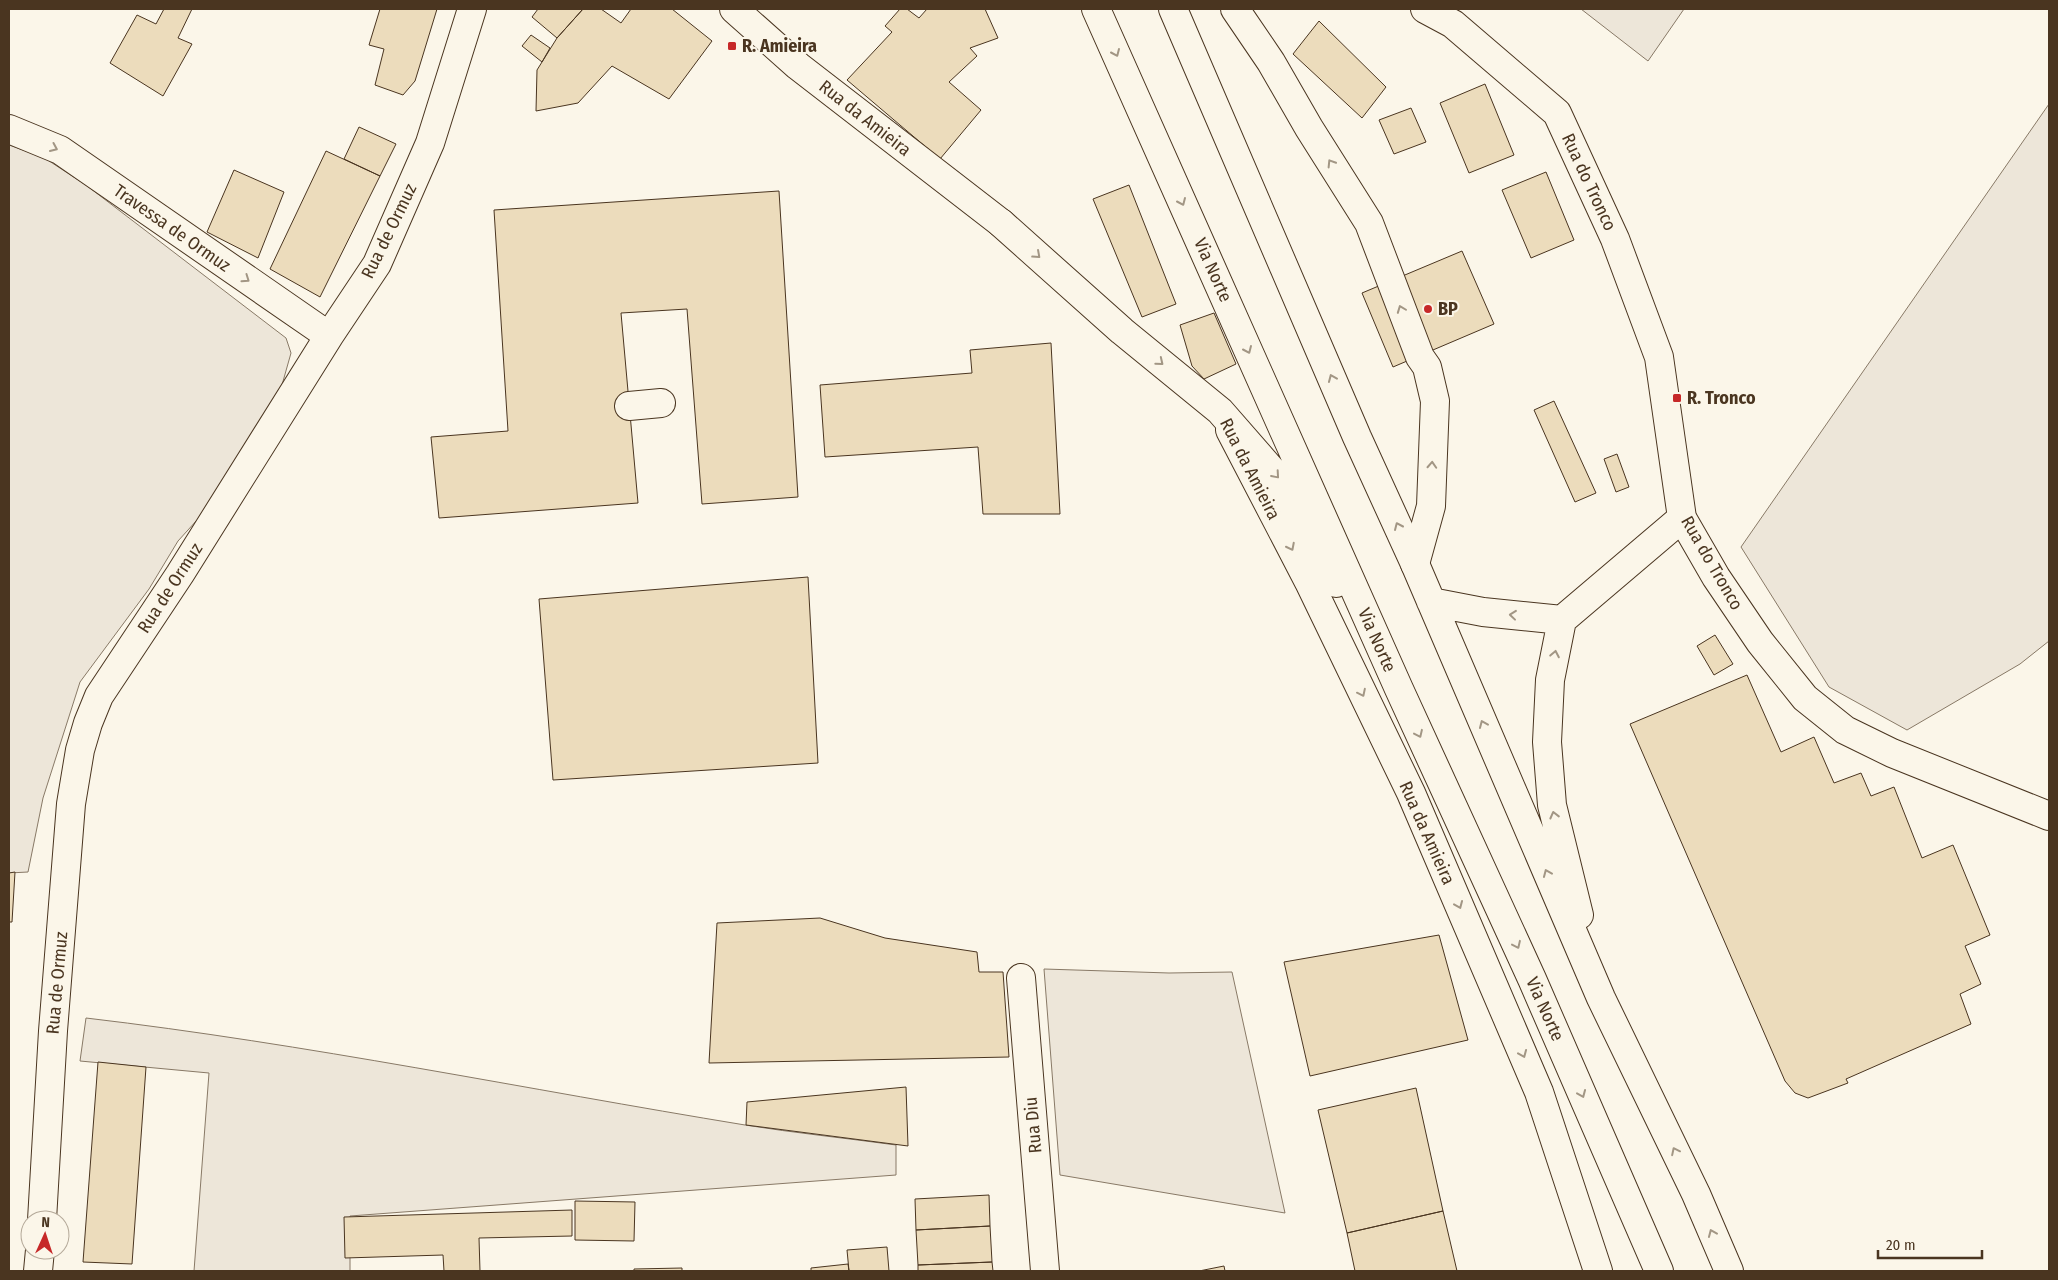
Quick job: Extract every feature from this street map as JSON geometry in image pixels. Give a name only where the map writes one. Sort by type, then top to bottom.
[{"type":"main road","name":"Rua de Ormuz","points":[[43,1210],[52,1031],[71,804],[80,750],[88,723],[99,696],[180,574],[329,336],[377,264],[430,143],[472,9]]},
{"type":"main road","name":"Via Norte","points":[[1096,9],[1399,689],[1532,979],[1659,1271]]},
{"type":"main road","points":[[1173,9],[1357,437],[1415,564],[1600,998],[1696,1194],[1729,1271]]},
{"type":"main road","points":[[1235,9],[1272,62],[1309,128],[1369,224],[1420,357],[1427,367],[1435,401],[1431,506],[1415,564]]},
{"type":"main road","name":"Rua do Tronco","points":[[1425,9],[1446,16],[1557,113],[1615,239],[1659,357],[1682,518],[1716,577],[1760,642],[1805,698],[1845,730],[1892,752],[2049,816]]},
{"type":"main road","name":"Rua da Amieira","points":[[747,13],[798,66],[1001,222],[1122,331],[1220,411],[1308,582],[1411,794],[1539,1092],[1598,1271]]},
{"type":"main road","name":"Travessa de Ormuz","points":[[9,129],[60,150],[329,336]]},
{"type":"main road","points":[[629,406],[661,403]]},
{"type":"main road","points":[[1220,411],[1281,481],[1312,544],[1399,689]]},
{"type":"main road","points":[[1600,998],[1552,805],[1547,742],[1549,689],[1562,620],[1682,518]]},
{"type":"main road","points":[[1431,602],[1483,612],[1562,620]]},
{"type":"main road","name":"Rua Diu","points":[[1021,978],[1045,1271]]},
{"type":"main road","points":[[1638,1224],[1650,1271]]},
{"type":"shaded area","points":[[1581,9],[1684,9],[1648,61]]},
{"type":"shaded area","points":[[2049,104],[2049,641],[2020,664],[1907,730],[1829,687],[1741,547]]},
{"type":"shaded area","points":[[9,145],[43,157],[86,185],[286,338],[291,353],[280,392],[207,509],[178,541],[149,589],[80,682],[43,798],[28,872],[9,873]]},
{"type":"shaded area","points":[[1044,969],[1169,973],[1232,972],[1285,1213],[1060,1175]]},
{"type":"shaded area","points":[[86,1018],[334,1054],[783,1131],[896,1145],[896,1175],[350,1216],[350,1271],[194,1271],[209,1073],[80,1061]]},
{"type":"building","points":[[164,9],[192,9],[178,38],[192,44],[163,96],[110,63],[137,15],[156,24]]},
{"type":"building","points":[[380,9],[437,9],[415,81],[403,95],[375,85],[384,49],[369,45]]},
{"type":"building","points":[[538,9],[583,9],[557,38],[532,17]]},
{"type":"building","points":[[583,9],[601,9],[621,23],[631,9],[672,9],[712,41],[669,99],[612,66],[578,103],[536,111],[537,70],[557,38]]},
{"type":"building","points":[[900,9],[907,9],[919,18],[927,9],[985,9],[998,38],[970,48],[977,56],[949,82],[981,110],[940,159],[847,80],[892,32],[885,26]]},
{"type":"building","points":[[1319,21],[1386,87],[1362,118],[1293,54]]},
{"type":"building","points":[[531,35],[550,48],[542,62],[522,46]]},
{"type":"building","points":[[1485,84],[1514,155],[1469,173],[1440,103]]},
{"type":"building","points":[[1411,108],[1426,142],[1394,154],[1379,120]]},
{"type":"building","points":[[359,127],[396,144],[380,176],[344,159]]},
{"type":"building","points":[[326,151],[380,176],[320,297],[270,269]]},
{"type":"building","points":[[234,170],[284,192],[258,258],[207,232]]},
{"type":"building","points":[[1546,172],[1574,240],[1531,258],[1502,190]]},
{"type":"building","points":[[1129,185],[1176,304],[1142,317],[1093,199]]},
{"type":"building","points":[[779,191],[798,497],[702,504],[687,309],[621,313],[638,503],[439,518],[431,437],[508,431],[494,210]]},
{"type":"building","name":"BP","points":[[1462,251],[1494,324],[1393,367],[1362,293]]},
{"type":"building","points":[[1214,313],[1236,364],[1204,379],[1192,366],[1180,325]]},
{"type":"building","points":[[1051,343],[1060,514],[983,514],[978,447],[825,457],[820,385],[972,373],[970,350]]},
{"type":"building","points":[[1554,401],[1596,493],[1575,502],[1534,410]]},
{"type":"building","points":[[1617,454],[1629,487],[1616,492],[1604,459]]},
{"type":"building","points":[[808,577],[818,763],[553,780],[539,599]]},
{"type":"building","points":[[1715,635],[1733,664],[1714,675],[1697,646]]},
{"type":"building","points":[[1747,675],[1781,752],[1814,737],[1834,783],[1861,773],[1871,796],[1894,787],[1922,858],[1953,845],[1990,935],[1965,946],[1981,984],[1960,994],[1971,1024],[1846,1079],[1848,1083],[1808,1098],[1795,1093],[1785,1081],[1630,724]]},
{"type":"building","points":[[15,872],[12,922],[9,922],[9,873]]},
{"type":"building","points":[[820,918],[885,938],[977,952],[979,972],[1003,972],[1009,1057],[709,1063],[717,923]]},
{"type":"building","points":[[1439,935],[1468,1040],[1310,1076],[1284,962]]},
{"type":"building","points":[[98,1062],[146,1067],[132,1264],[83,1262]]},
{"type":"building","points":[[906,1087],[908,1146],[746,1125],[747,1102]]},
{"type":"building","points":[[1416,1088],[1443,1211],[1347,1233],[1318,1110]]},
{"type":"building","points":[[989,1195],[990,1226],[916,1230],[915,1199]]},
{"type":"building","points":[[575,1201],[635,1202],[634,1241],[575,1240]]},
{"type":"building","points":[[572,1210],[572,1236],[479,1238],[480,1271],[444,1271],[443,1255],[345,1258],[344,1217]]},
{"type":"building","points":[[1443,1211],[1457,1271],[1355,1271],[1347,1233]]},
{"type":"building","points":[[990,1226],[992,1262],[918,1265],[916,1230]]},
{"type":"building","points":[[887,1247],[889,1271],[849,1271],[847,1250]]},
{"type":"building","points":[[992,1262],[993,1271],[918,1271],[918,1265]]},
{"type":"building","points":[[848,1264],[849,1271],[811,1271],[811,1268]]},
{"type":"building","points":[[1224,1266],[1225,1271],[1199,1271]]},
{"type":"building","points":[[682,1268],[682,1271],[634,1271],[634,1269]]},
{"type":"place","name":"R. Amieira","points":[[732,46]]},
{"type":"place","name":"BP","points":[[1428,309]]},
{"type":"place","name":"R. Tronco","points":[[1677,398]]}]
